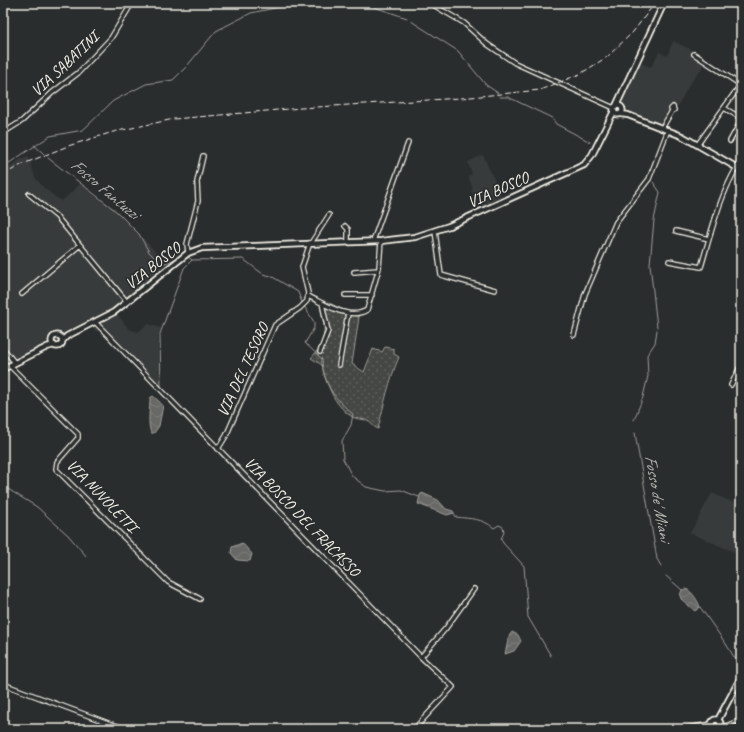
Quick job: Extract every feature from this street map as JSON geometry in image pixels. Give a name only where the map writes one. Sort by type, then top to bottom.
[{"type":"main road","name":"VIA BOSCO","points":[[3,368],[47,347],[52,343],[54,336],[61,339],[114,312],[186,255],[202,248],[381,241],[410,238],[435,231],[579,168],[592,155],[608,124],[664,3]]},
{"type":"main road","name":"VIA BOSCO","points":[[608,124],[620,114],[622,108],[621,95]]},
{"type":"main road","points":[[615,108],[622,108],[628,115]]},
{"type":"main road","points":[[615,108],[620,114],[628,115],[668,130],[698,144],[739,168]]},
{"type":"main road","name":"VIA BOSCO","points":[[52,343],[60,345],[61,339]]},
{"type":"main road","points":[[718,720],[720,726],[714,727],[714,720],[718,720],[741,677]]},
{"type":"street","name":"VIA SABATINI","points":[[3,133],[22,121],[48,96],[83,68],[111,38],[132,3]]},
{"type":"street","points":[[430,3],[464,23],[487,44],[515,63],[615,108]]},
{"type":"street","points":[[694,54],[741,85],[698,144]]},
{"type":"street","points":[[724,108],[741,118]]},
{"type":"street","points":[[662,128],[672,111]]},
{"type":"street","points":[[730,141],[741,121]]},
{"type":"street","points":[[574,335],[585,294],[604,248],[616,222],[649,179],[668,130]]},
{"type":"street","points":[[373,241],[408,142]]},
{"type":"street","points":[[186,255],[187,244],[198,201],[197,182],[204,156]]},
{"type":"street","points":[[669,261],[701,267],[728,183],[739,168]]},
{"type":"street","points":[[29,194],[57,217],[128,302]]},
{"type":"street","points":[[329,215],[310,243],[302,267],[308,296],[322,303],[355,315],[367,310],[378,270],[381,241]]},
{"type":"street","points":[[345,226],[348,229],[348,242]]},
{"type":"street","points":[[435,231],[441,275],[495,290]]},
{"type":"street","points":[[676,231],[709,239]]},
{"type":"street","points":[[22,294],[80,245]]},
{"type":"street","points":[[354,272],[378,270]]},
{"type":"street","points":[[345,295],[372,294]]},
{"type":"street","name":"VIA DEL TESORO","points":[[218,449],[226,436],[275,325],[300,308],[308,296]]},
{"type":"street","points":[[320,352],[328,331],[322,303]]},
{"type":"street","points":[[340,365],[348,313]]},
{"type":"street","name":"VIA BOSCO DEL FRACASSO","points":[[95,322],[421,657],[453,687],[414,729]]},
{"type":"street","points":[[3,348],[15,362]]},
{"type":"street","points":[[731,385],[741,365]]},
{"type":"street","name":"VIA NUVOLETTI","points":[[9,366],[78,434],[78,438],[57,462],[56,469],[168,582],[200,599]]},
{"type":"street","points":[[421,657],[446,628],[474,589]]},
{"type":"street","points":[[3,684],[128,729]]},
{"type":"street","points":[[720,726],[726,726],[741,720]]},
{"type":"street","points":[[681,729],[714,727]]},
{"type":"shaded area","points":[[673,41],[698,53],[696,58],[704,65],[689,85],[667,126],[627,110],[622,99],[639,62],[651,67],[659,52],[667,56]]},
{"type":"shaded area","points":[[483,155],[502,197],[481,206],[477,195],[474,196],[471,190],[473,189],[468,176],[472,174],[468,162]]},
{"type":"shaded area","points":[[28,156],[35,177],[42,186],[55,197],[62,201],[80,184],[97,198],[114,208],[172,269],[117,314],[129,329],[138,332],[148,324],[161,328],[158,337],[162,393],[100,330],[96,332],[92,327],[3,369],[3,172],[21,159]]},
{"type":"shaded area","points":[[327,302],[359,317],[352,364],[364,372],[373,349],[382,352],[385,347],[394,349],[394,354],[399,357],[395,366],[378,429],[366,420],[353,417],[340,406],[335,400],[322,365],[311,358],[316,353],[324,336],[324,324],[321,310]]},
{"type":"shaded area","points":[[712,493],[741,506],[741,555],[690,533]]},
{"type":"water","points":[[153,396],[163,405],[159,426],[154,433],[151,433],[149,416],[150,398]]},
{"type":"water","points":[[422,493],[438,500],[446,509],[453,511],[454,513],[447,515],[418,504]]},
{"type":"water","points":[[242,543],[252,554],[250,561],[237,560],[231,553],[232,547]]},
{"type":"water","points":[[686,589],[693,594],[700,607],[695,611],[681,599],[680,595],[682,590]]},
{"type":"water","points":[[512,632],[518,635],[521,641],[514,651],[505,654],[509,636]]},
{"type":"waterway","name":"Fosso de' Miani","points":[[3,167],[50,136],[83,130],[113,101],[146,84],[173,80],[187,66],[216,31],[251,13],[299,3]]},
{"type":"waterway","name":"Fosso de' Miani","points":[[362,3],[407,18]]},
{"type":"waterway","name":"Fosso de' Miani","points":[[411,21],[458,51],[486,85],[498,93]]},
{"type":"waterway","name":"Fosso de' Miani","points":[[500,97],[508,97],[552,118],[556,124],[590,142]]},
{"type":"waterway","name":"Fosso Fantuzzi","points":[[34,145],[44,154]]},
{"type":"waterway","name":"Fosso Fantuzzi","points":[[48,158],[116,211],[139,234],[149,252],[158,261],[165,263],[183,254]]},
{"type":"waterway","name":"Fosso de' Miani","points":[[653,182],[660,192],[654,220],[650,264],[657,327]]},
{"type":"waterway","name":"Fosso Fantuzzi","points":[[160,334],[184,268],[192,260],[187,256]]},
{"type":"waterway","points":[[192,260],[243,259],[263,274],[271,276],[298,292],[302,303]]},
{"type":"waterway","points":[[304,306],[314,322],[314,328],[305,343],[322,359],[324,376],[327,383],[335,396],[353,414],[351,425],[342,441],[343,459],[352,476],[366,487],[385,491],[401,490],[419,497]]},
{"type":"waterway","name":"Fosso de' Miani","points":[[634,420],[643,397],[648,376],[647,355],[655,343],[657,330]]},
{"type":"waterway","name":"Fosso Fantuzzi","points":[[160,335],[161,387]]},
{"type":"waterway","name":"Fosso de' Miani","points":[[635,433],[657,559],[661,566]]},
{"type":"waterway","points":[[3,486],[37,507],[68,535],[87,557]]},
{"type":"waterway","points":[[454,513],[456,517],[485,522],[494,528],[499,525],[503,527],[504,532],[501,539],[503,543],[524,566],[528,617],[551,656]]},
{"type":"waterway","name":"Fosso de' Miani","points":[[666,576],[682,590]]},
{"type":"waterway","name":"Fosso de' Miani","points":[[700,607],[741,668]]},
{"type":"railway","points":[[3,175],[23,164],[68,146],[113,132],[174,119],[301,108],[461,98],[540,90],[580,74],[607,57],[633,32],[655,3]]}]
